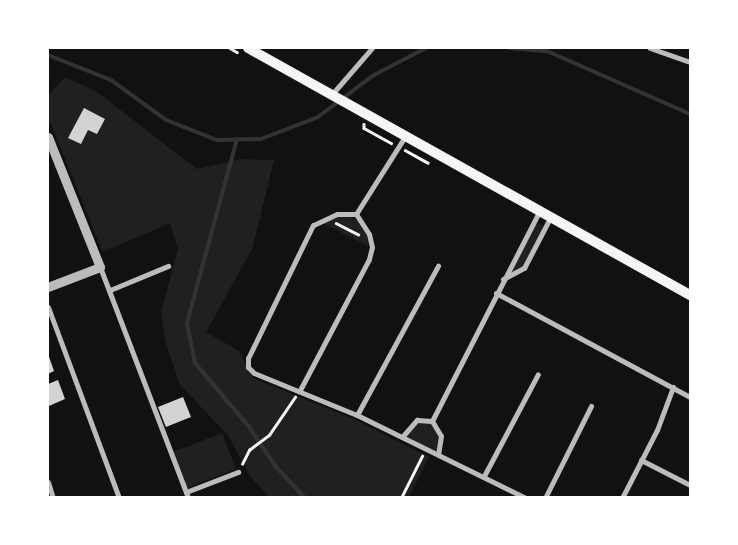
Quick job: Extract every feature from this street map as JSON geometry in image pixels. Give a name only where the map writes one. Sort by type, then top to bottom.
[{"type":"main road","points":[[248,48],[333,93],[539,212],[690,295]]},
{"type":"street","points":[[333,93],[372,48]]},
{"type":"street","points":[[650,48],[690,62]]},
{"type":"street","points":[[669,54],[672,48]]},
{"type":"street","points":[[356,214],[406,135]]},
{"type":"street","points":[[48,136],[110,290],[187,495],[238,472]]},
{"type":"street","points":[[432,421],[539,212]]},
{"type":"street","points":[[356,214],[326,218],[312,224],[248,358],[248,367],[254,373],[300,390],[357,415],[526,498]]},
{"type":"street","points":[[300,390],[369,259],[370,240],[356,214]]},
{"type":"street","points":[[503,280],[524,268],[550,218]]},
{"type":"street","points":[[110,290],[168,266]]},
{"type":"street","points":[[357,415],[438,266]]},
{"type":"street","points":[[48,287],[100,267]]},
{"type":"street","points":[[496,293],[690,397]]},
{"type":"street","points":[[48,307],[119,498]]},
{"type":"street","points":[[484,476],[538,374]]},
{"type":"street","points":[[622,498],[673,387]]},
{"type":"street","points":[[545,498],[592,406]]},
{"type":"street","points":[[402,437],[417,420],[432,421]]},
{"type":"street","points":[[432,421],[441,436],[438,454]]},
{"type":"street","points":[[641,460],[690,485]]},
{"type":"street","points":[[48,482],[53,498]]},
{"type":"path","points":[[326,218],[370,240]]},
{"type":"path","points":[[238,472],[249,450],[269,435],[300,390]]},
{"type":"path","points":[[401,498],[426,448]]},
{"type":"shaded area","points":[[65,77],[97,92],[197,169],[241,159],[274,160],[252,249],[206,332],[239,351],[253,378],[354,419],[429,457],[409,497],[269,497],[250,476],[228,435],[180,385],[165,340],[161,312],[178,250],[170,223],[103,252],[48,117],[48,95]]},
{"type":"shaded area","points":[[348,216],[358,221],[367,236],[368,246],[323,223],[337,217]]},
{"type":"shaded area","points":[[534,221],[545,227],[524,268],[503,280]]},
{"type":"shaded area","points":[[417,420],[432,421],[441,436],[438,454],[402,437]]},
{"type":"shaded area","points":[[222,433],[236,469],[187,488],[173,452]]},
{"type":"building","points":[[84,108],[105,119],[97,134],[88,130],[81,144],[68,138]]},
{"type":"building","points":[[48,354],[54,371],[48,374]]},
{"type":"building","points":[[58,380],[65,399],[49,406],[48,384]]},
{"type":"building","points":[[183,397],[191,417],[166,427],[158,407]]},
{"type":"waterway","points":[[48,55],[111,80],[166,120],[217,140],[261,139],[318,117],[374,75],[426,48]]},
{"type":"waterway","points":[[510,48],[547,51],[690,114]]},
{"type":"waterway","points":[[237,139],[187,323],[195,363],[249,427],[276,467],[305,498]]}]
